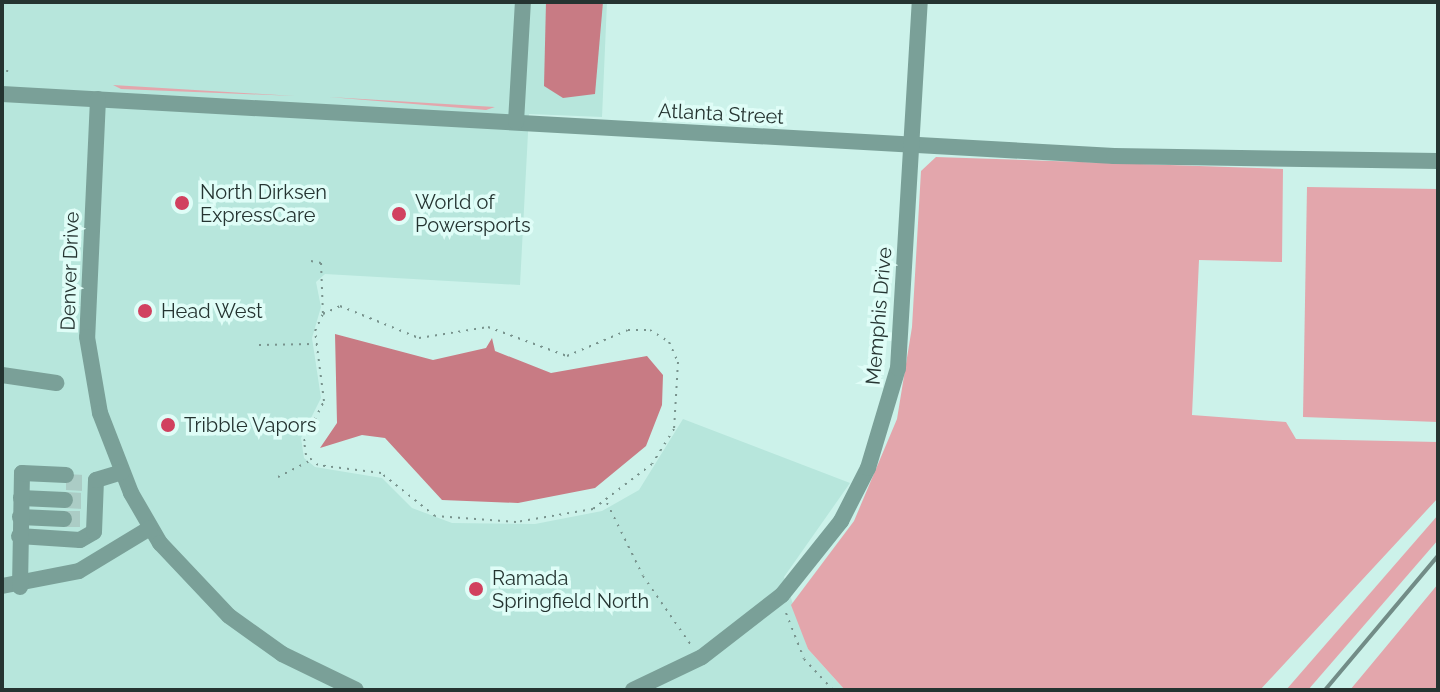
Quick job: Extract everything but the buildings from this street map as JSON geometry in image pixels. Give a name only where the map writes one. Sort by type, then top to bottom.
[{"type":"street","points":[[516,122],[523,2]]},
{"type":"street","name":"Memphis Drive","points":[[633,690],[661,685],[730,639],[782,595],[827,542],[862,483],[898,368],[920,2]]},
{"type":"street","name":"Atlanta Street","points":[[2,94],[911,145],[1438,161]]},
{"type":"street","name":"Denver Drive","points":[[98,99],[87,337],[100,413],[122,472],[150,528],[196,585],[252,635],[356,690]]},
{"type":"street","points":[[2,375],[56,383]]},
{"type":"street","points":[[20,506],[80,540],[89,515],[90,480],[122,472]]},
{"type":"street","points":[[20,506],[66,478]]},
{"type":"street","points":[[20,506],[64,514],[20,506]]},
{"type":"street","points":[[20,506],[20,587]]},
{"type":"street","points":[[2,586],[20,587],[79,571],[150,528]]},
{"type":"path","points":[[7,72],[8,65]]},
{"type":"path","points":[[310,460],[304,441],[324,401],[315,344],[323,314],[321,263],[311,261]]},
{"type":"path","points":[[278,477],[310,460],[381,473],[420,508],[450,519],[529,521],[607,502],[652,464],[674,429],[680,372],[663,335],[628,330],[567,356],[500,329],[427,339],[352,308],[323,314]]},
{"type":"path","points":[[259,345],[315,344]]},
{"type":"path","points":[[607,502],[643,576],[693,649]]},
{"type":"path","points":[[786,613],[804,659],[833,690]]},
{"type":"shaded area","points":[[2,2],[607,2],[602,117],[529,114],[520,285],[325,274],[316,282],[321,307],[312,338],[321,398],[301,438],[304,458],[315,467],[382,478],[412,508],[452,523],[535,524],[602,511],[639,490],[683,419],[850,483],[784,577],[808,649],[845,690],[2,690]]},
{"type":"shaded area","points":[[546,2],[603,2],[595,94],[563,98],[544,86]]},
{"type":"shaded area","points":[[113,85],[295,96],[121,89]]},
{"type":"shaded area","points":[[329,97],[495,107],[486,110]]},
{"type":"shaded area","points":[[936,157],[1283,169],[1282,262],[1199,260],[1192,415],[1286,422],[1296,439],[1438,442],[1438,498],[1260,690],[845,690],[808,649],[791,605],[854,521],[897,419],[912,327],[921,171]]},
{"type":"shaded area","points":[[1307,187],[1438,189],[1438,422],[1303,417]]},
{"type":"shaded area","points":[[335,334],[433,360],[486,348],[492,338],[495,351],[551,373],[647,356],[663,375],[662,405],[646,446],[595,488],[518,503],[442,500],[385,438],[362,435],[320,448],[337,423]]},
{"type":"shaded area","points":[[1438,515],[1438,540],[1308,690],[1286,690]]},
{"type":"shaded area","points":[[1438,584],[1438,690],[1350,690],[1370,666]]},
{"type":"tunnel","points":[[66,482],[84,483]]},
{"type":"tunnel","points":[[65,500],[83,501]]},
{"type":"tunnel","points":[[64,519],[83,519]]},
{"type":"railway","points":[[1325,690],[1438,556]]},
{"type":"place","name":"North Dirksen ExpressCare","points":[[182,203]]},
{"type":"place","name":"World of Powersports","points":[[399,214]]},
{"type":"place","name":"Head West","points":[[145,311]]},
{"type":"place","name":"Tribble Vapors","points":[[168,425]]},
{"type":"place","name":"Ramada Springfield North","points":[[476,589]]}]
